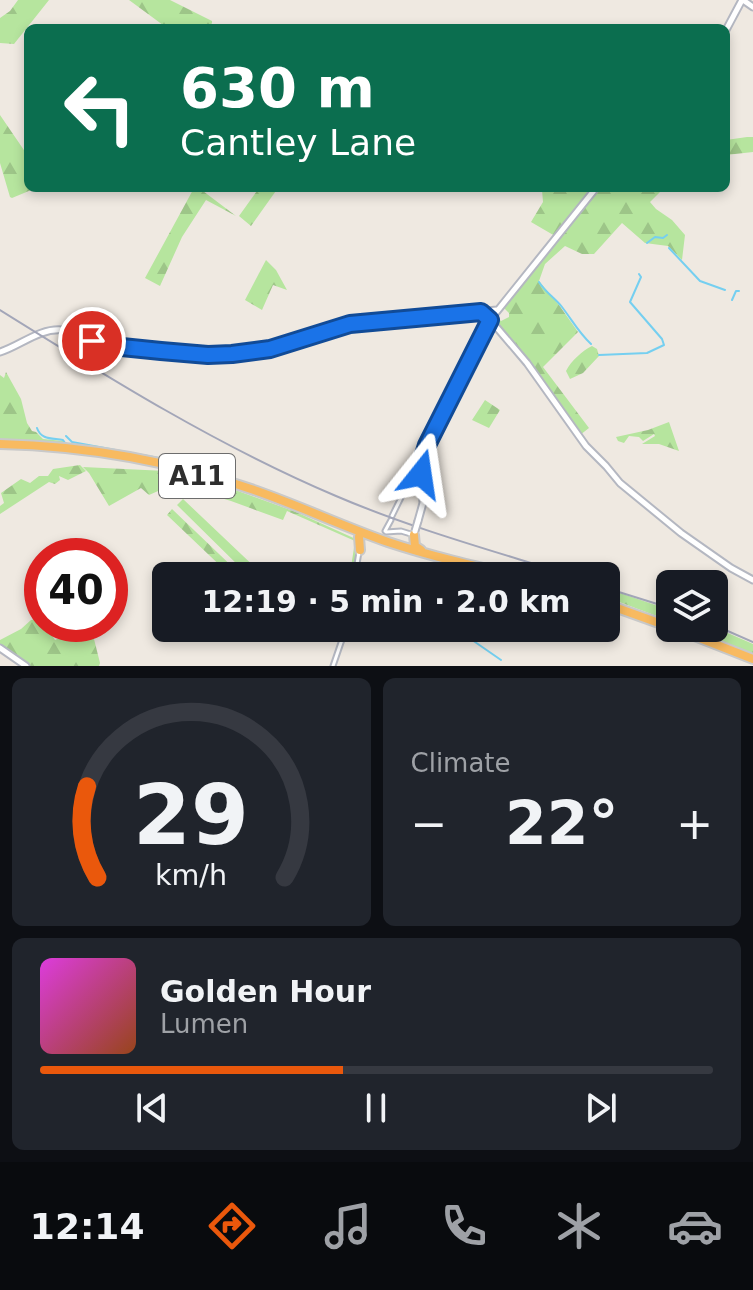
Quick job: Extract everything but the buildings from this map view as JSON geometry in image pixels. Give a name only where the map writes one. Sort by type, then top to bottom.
[{"type":"highway","name":"A11","points":[[0,445],[104,456],[178,471],[256,494],[369,541],[438,562]]},
{"type":"highway","name":"A11","points":[[0,445],[80,449],[193,471],[269,495],[386,541],[460,562]]},
{"type":"highway","name":"A11","points":[[415,533],[414,543],[418,548],[439,557]]},
{"type":"highway","points":[[386,541],[405,544],[415,533]]},
{"type":"highway","points":[[359,537],[360,550]]},
{"type":"highway","points":[[360,550],[369,541]]},
{"type":"highway","points":[[620,607],[656,620]]},
{"type":"highway","points":[[713,642],[753,657]]},
{"type":"highway","points":[[717,642],[753,657]]},
{"type":"street","points":[[729,24],[742,0],[753,7]]},
{"type":"street","points":[[423,458],[386,532],[415,533],[423,503],[423,458],[431,436],[490,320],[593,192]]},
{"type":"street","points":[[0,352],[57,330],[104,345],[208,355],[248,352],[281,346],[350,324],[497,310]]},
{"type":"street","points":[[481,312],[527,363],[592,453],[620,483],[681,533],[753,580]]},
{"type":"street","points":[[410,480],[422,482]]},
{"type":"street","points":[[358,562],[360,550]]},
{"type":"street","points":[[333,666],[341,642]]},
{"type":"street","points":[[0,648],[26,666]]},
{"type":"green space","points":[[18,0],[49,0],[30,24],[24,24],[24,31],[14,44],[0,43],[0,18]]},
{"type":"green space","points":[[129,0],[170,0],[212,21],[211,24],[162,24]]},
{"type":"green space","points":[[0,115],[24,150],[26,192],[10,197],[0,163]]},
{"type":"green space","points":[[753,137],[753,152],[730,155],[730,139]]},
{"type":"green space","points":[[192,192],[204,192],[236,216],[206,200],[182,237],[160,286],[145,278]]},
{"type":"green space","points":[[256,192],[275,192],[251,226],[239,216]]},
{"type":"green space","points":[[542,192],[591,192],[555,236],[531,222],[543,202]]},
{"type":"green space","points":[[595,192],[660,192],[650,202],[685,235],[682,260],[668,246],[645,243],[622,223],[594,254],[582,254],[565,246],[545,264],[539,281],[578,332],[543,367],[589,428],[580,435],[493,320],[495,315],[501,321],[509,317],[503,307]]},
{"type":"green space","points":[[266,260],[276,270],[287,290],[273,285],[262,310],[245,300]]},
{"type":"green space","points":[[592,346],[599,356],[583,373],[570,379],[566,371],[568,367]]},
{"type":"green space","points":[[6,372],[21,399],[32,431],[43,439],[63,441],[64,446],[0,442],[0,375],[4,378]]},
{"type":"green space","points":[[485,400],[500,410],[489,428],[472,420]]},
{"type":"green space","points":[[669,422],[679,451],[659,444],[642,444],[654,434],[643,441],[639,437],[629,436],[624,443],[616,437],[648,430]]},
{"type":"green space","points":[[80,465],[86,471],[68,480],[59,476],[60,480],[55,484],[49,482],[0,514],[0,506],[4,503],[1,493],[21,479],[30,483],[39,476],[48,476],[53,469]]},
{"type":"green space","points":[[83,467],[166,471],[224,486],[296,512],[358,540],[355,562],[352,562],[355,541],[287,511],[283,520],[174,484],[149,495],[141,488],[109,506]]},
{"type":"green space","points":[[183,499],[249,562],[235,562],[177,505]]},
{"type":"green space","points":[[172,509],[227,562],[216,562],[167,515]]},
{"type":"green space","points":[[620,593],[656,605],[656,616],[620,602]]},
{"type":"green space","points":[[24,626],[24,642],[95,642],[99,666],[30,666],[0,645],[0,640]]},
{"type":"green space","points":[[728,633],[753,644],[753,654],[724,642],[728,642]]},
{"type":"waterway","points":[[647,243],[655,237],[667,235]]},
{"type":"waterway","points":[[669,248],[700,281],[725,290]]},
{"type":"waterway","points":[[599,355],[647,353],[664,345],[630,302],[641,277],[639,274]]},
{"type":"waterway","points":[[539,282],[591,344]]},
{"type":"waterway","points":[[732,300],[739,291]]},
{"type":"waterway","points":[[37,428],[44,437],[65,443]]},
{"type":"waterway","points":[[66,436],[72,442],[175,461]]},
{"type":"waterway","points":[[475,642],[501,660]]},
{"type":"railway","points":[[0,310],[165,410],[292,476],[394,519],[528,562]]},
{"type":"railway","points":[[620,592],[656,604]]},
{"type":"railway","points":[[728,631],[753,642]]},
{"type":"route","points":[[92,341],[161,351],[232,354],[270,349],[350,324],[481,312],[490,320],[427,445],[421,474]]}]
